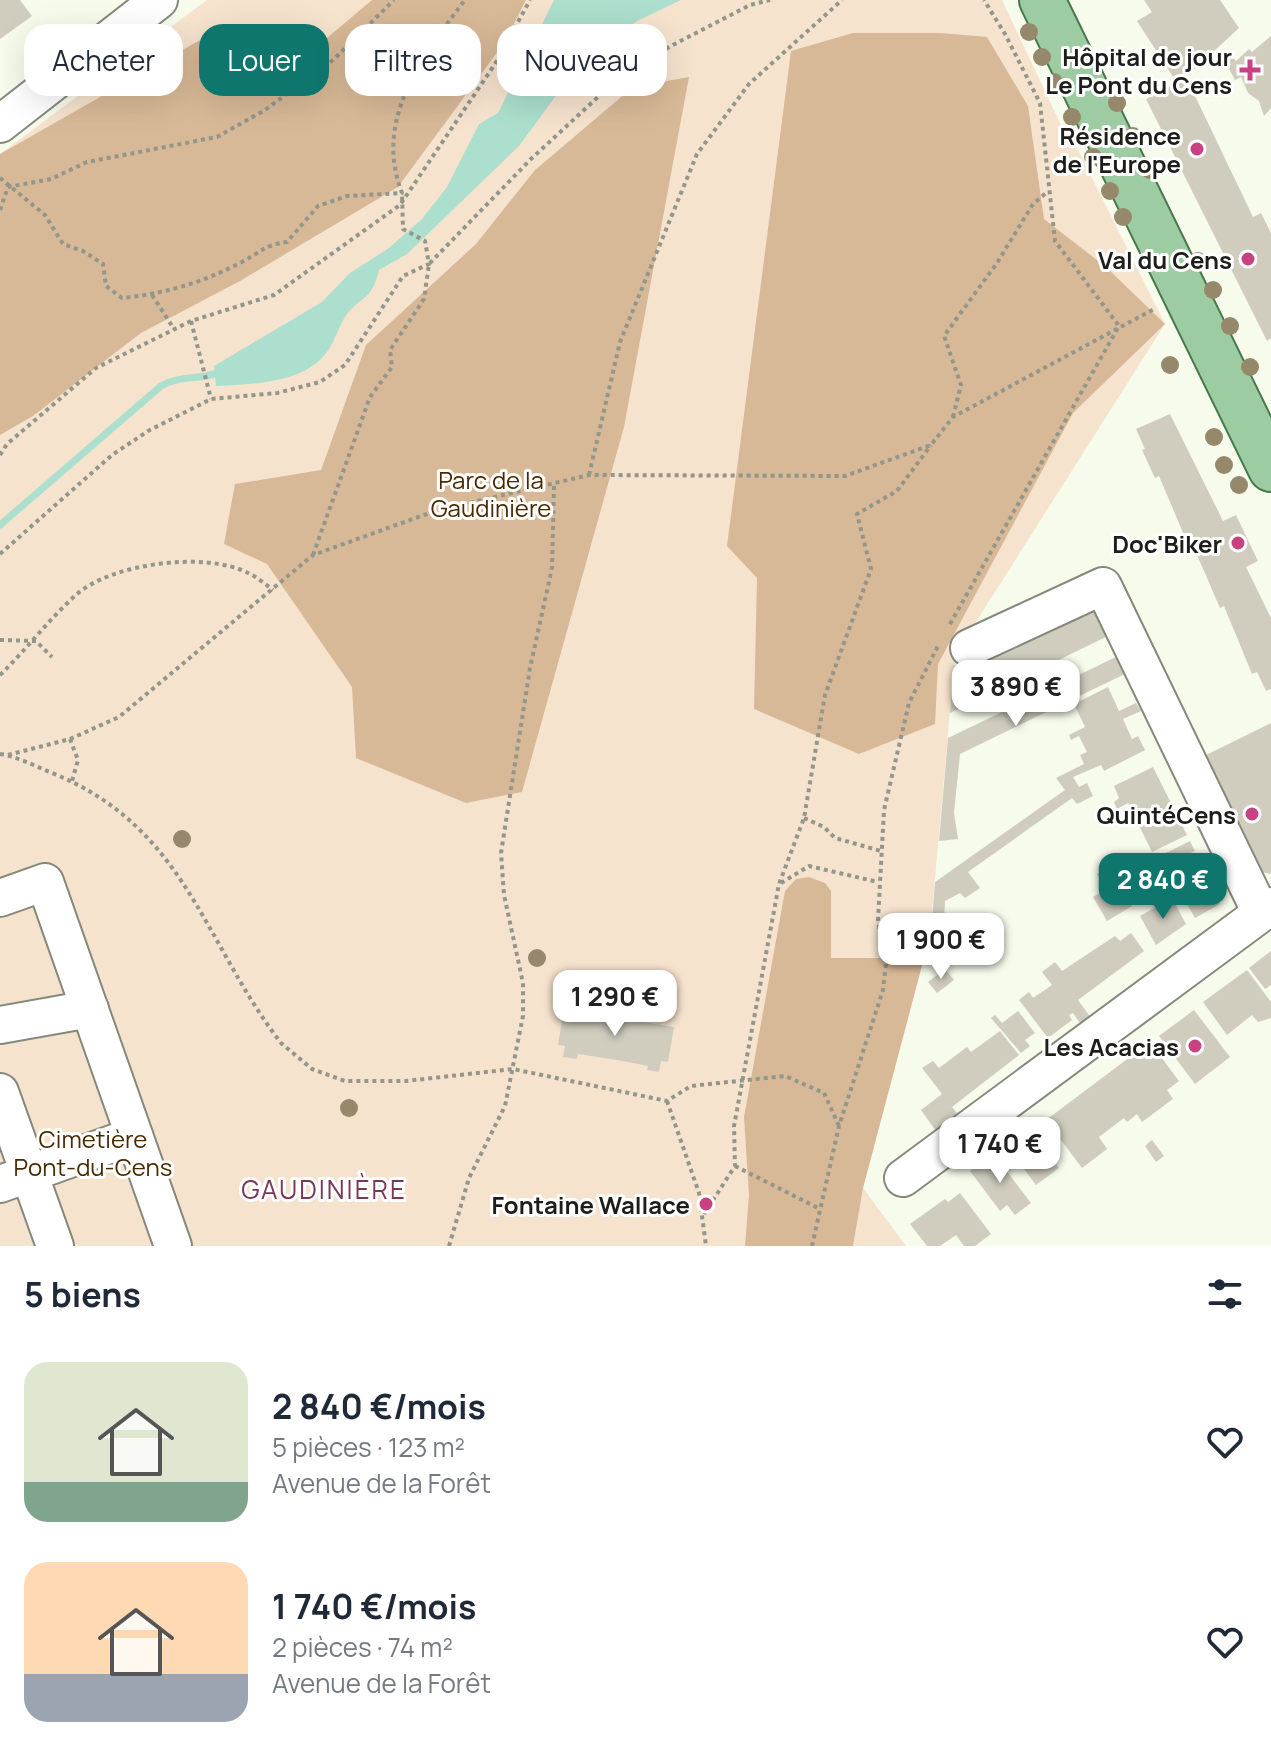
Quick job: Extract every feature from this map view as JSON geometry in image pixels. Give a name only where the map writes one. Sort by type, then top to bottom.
[{"type":"main road","points":[[1042,0],[1271,469]]},
{"type":"street","points":[[0,124],[159,0]]},
{"type":"street","points":[[903,1178],[1266,909],[1103,586],[969,648]]},
{"type":"street","points":[[0,898],[45,882],[173,1246]]},
{"type":"street","points":[[0,1025],[90,1009]]},
{"type":"street","points":[[0,1092],[15,1178],[55,1246]]},
{"type":"street","points":[[15,1178],[134,1136]]},
{"type":"path","points":[[8,187],[51,179],[98,159],[217,137],[265,110],[333,60],[394,0]]},
{"type":"path","points":[[313,555],[370,397],[392,367],[390,350],[424,299],[429,264],[425,241],[403,229],[402,193],[394,170],[403,95],[419,60],[465,0]]},
{"type":"path","points":[[0,455],[7,444],[96,368],[191,321],[274,295],[400,205],[495,64],[530,0]]},
{"type":"path","points":[[0,554],[112,455],[148,431],[211,399],[277,393],[320,382],[345,365],[403,276],[429,264],[508,181],[612,84],[696,33],[750,5],[770,0]]},
{"type":"path","points":[[589,475],[620,342],[697,154],[719,120],[749,84],[842,0]]},
{"type":"path","points":[[984,0],[1040,103],[1055,241],[1119,326]]},
{"type":"path","points":[[0,178],[45,215],[63,244],[83,251],[103,264],[106,286],[122,298],[182,288],[243,261],[265,245],[287,242],[318,206],[347,196],[402,193]]},
{"type":"path","points":[[0,210],[8,187]]},
{"type":"path","points":[[953,417],[961,385],[944,336],[997,263],[1033,204],[1048,191]]},
{"type":"path","points":[[152,295],[174,329]]},
{"type":"path","points":[[704,1214],[735,1166],[734,1126],[779,884],[804,818],[825,695],[871,569],[857,514],[897,491],[953,417],[1157,307],[1159,302]]},
{"type":"path","points":[[191,321],[211,399]]},
{"type":"path","points":[[812,1246],[839,1126],[883,990],[886,964],[878,920],[884,810],[909,703],[943,635],[1119,326]]},
{"type":"path","points":[[8,755],[70,739],[119,717],[313,555],[435,511],[554,486],[589,475],[845,476],[931,445]]},
{"type":"path","points":[[449,1246],[469,1178],[505,1106],[523,1016],[523,983],[504,895],[501,853],[530,668],[552,568],[554,486]]},
{"type":"path","points":[[0,675],[36,641],[78,593],[105,577],[142,567],[213,563],[246,571],[273,590]]},
{"type":"path","points":[[0,640],[36,641],[52,657]]},
{"type":"path","points":[[70,739],[78,760],[72,781]]},
{"type":"path","points":[[0,754],[72,781],[125,815],[156,848],[201,907],[270,1028],[299,1061],[329,1078],[372,1083],[513,1069],[667,1101],[691,1086],[785,1076],[824,1093],[839,1126]]},
{"type":"path","points":[[804,818],[824,827],[835,838],[881,851]]},
{"type":"path","points":[[779,884],[809,866],[879,882]]},
{"type":"path","points":[[667,1101],[704,1214],[706,1246]]},
{"type":"path","points":[[735,1166],[820,1209]]},
{"type":"green space","name":"Parc de la Gaudinière","points":[[207,0],[1002,0],[1068,140],[1072,138],[1165,324],[955,655],[930,935],[863,1188],[906,1246],[0,1246],[0,154],[78,96],[183,96],[183,24],[175,24]]},
{"type":"green space","points":[[372,0],[526,0],[514,24],[497,24],[497,53],[481,74],[481,24],[345,24],[345,96],[465,96],[398,187],[240,281],[141,333],[33,416],[0,435],[0,154],[102,96],[183,96],[183,50],[199,41],[199,96],[329,96],[329,36]]},
{"type":"green space","points":[[853,33],[941,33],[987,37],[1028,106],[1044,219],[1106,267],[1165,324],[1073,413],[938,664],[935,724],[859,754],[754,709],[757,578],[727,546],[791,51]]},
{"type":"green space","points":[[689,77],[624,427],[522,792],[466,803],[356,758],[352,687],[267,564],[224,544],[235,484],[321,470],[366,345],[476,244],[535,170],[622,96],[667,96],[667,81]]},
{"type":"green space","points":[[809,877],[825,883],[831,891],[831,958],[924,958],[863,1188],[853,1246],[745,1246],[749,1195],[744,1117],[785,891],[796,879]]},
{"type":"water","points":[[554,0],[681,0],[633,24],[542,24]]},
{"type":"water","points":[[506,96],[556,96],[519,146],[407,254],[379,270],[370,293],[347,314],[330,348],[317,363],[305,371],[276,380],[216,386],[214,366],[322,302],[350,273],[389,248],[422,219],[447,187],[479,124],[498,113]]},
{"type":"building","points":[[0,0],[20,0],[32,16],[0,39]]},
{"type":"building","points":[[1144,0],[1220,0],[1239,28],[1186,77],[1253,217],[1261,213],[1271,233],[1271,338],[1267,341],[1146,99],[1177,83],[1137,21],[1152,12]]},
{"type":"building","points":[[1271,36],[1271,108],[1264,116],[1259,101],[1248,93],[1241,77],[1235,80],[1226,63],[1232,57],[1236,61],[1249,49],[1252,52]]},
{"type":"building","points":[[1170,414],[1223,521],[1236,515],[1258,561],[1246,567],[1271,618],[1271,689],[1266,691],[1257,672],[1252,674],[1224,606],[1220,608],[1159,476],[1155,478],[1142,450],[1145,449],[1136,429]]},
{"type":"building","points":[[1093,600],[1110,635],[950,713],[954,666]]},
{"type":"building","points":[[1120,655],[1129,672],[960,754],[954,813],[958,839],[939,841],[948,738]]},
{"type":"building","points":[[1108,687],[1119,711],[1136,703],[1141,711],[1123,719],[1132,739],[1138,736],[1145,750],[1104,771],[1101,765],[1073,777],[1079,787],[1087,783],[1093,796],[1077,804],[1072,798],[968,872],[980,888],[965,898],[960,893],[945,901],[944,922],[932,921],[935,882],[1065,790],[1056,778],[1084,764],[1080,755],[1087,752],[1079,736],[1071,740],[1069,735],[1085,727],[1074,704]]},
{"type":"building","name":"QuintéCens","points":[[1271,723],[1271,874],[1261,872],[1204,756]]},
{"type":"building","points":[[1153,767],[1187,835],[1152,852],[1128,803],[1117,809],[1114,802],[1119,798],[1114,786]]},
{"type":"building","points":[[1190,841],[1195,851],[1165,865],[1176,886],[1168,891],[1158,872],[1153,871],[1156,869],[1152,860]]},
{"type":"building","points":[[1114,865],[1122,881],[1118,882],[1132,906],[1107,921],[1093,897],[1106,889],[1097,874]]},
{"type":"building","points":[[1203,876],[1220,904],[1195,918],[1179,890]]},
{"type":"building","points":[[1172,898],[1186,924],[1156,945],[1140,916]]},
{"type":"building","points":[[1131,933],[1144,951],[1078,1000],[1091,1018],[1082,1026],[1073,1013],[1069,1015],[1072,1020],[1048,1038],[1019,1000],[1029,992],[1033,998],[1052,985],[1042,972],[1055,962],[1062,971],[1115,936],[1120,941]]},
{"type":"building","points":[[1271,951],[1271,985],[1265,989],[1249,968]]},
{"type":"building","points":[[945,969],[954,980],[937,993],[928,982]]},
{"type":"building","points":[[1247,970],[1271,1002],[1271,1018],[1258,1022],[1252,1015],[1227,1035],[1203,1002]]},
{"type":"building","points":[[564,1009],[605,1016],[612,1009],[627,1011],[632,1015],[631,1020],[674,1027],[668,1062],[661,1061],[659,1072],[647,1070],[648,1066],[623,1061],[578,1054],[577,1059],[563,1057],[565,1046],[558,1045]]},
{"type":"building","name":"Les Acacias","points":[[1194,1010],[1230,1057],[1195,1084],[1159,1036]]},
{"type":"building","points":[[1018,1011],[1035,1033],[1025,1040],[1030,1046],[1021,1053],[991,1018],[995,1015],[1002,1023]]},
{"type":"building","points":[[1000,1031],[1019,1055],[952,1107],[960,1117],[938,1134],[921,1110],[942,1094],[922,1068],[933,1061],[939,1068],[967,1047],[971,1052]]},
{"type":"building","points":[[1150,1042],[1179,1081],[1167,1090],[1173,1099],[1142,1122],[1137,1114],[1127,1122],[1124,1118],[1099,1137],[1107,1149],[1082,1168],[1046,1120]]},
{"type":"building","points":[[1032,1132],[1059,1168],[1036,1185],[1009,1149]]},
{"type":"building","points":[[1152,1140],[1164,1156],[1156,1162],[1145,1146]]},
{"type":"building","points":[[993,1153],[1031,1203],[1015,1215],[1007,1205],[1000,1211],[970,1171]]},
{"type":"building","points":[[960,1193],[991,1234],[975,1246],[964,1246],[956,1235],[940,1246],[927,1246],[910,1224],[945,1199],[948,1202]]},
{"type":"waterway","points":[[0,525],[161,386],[220,371]]},
{"type":"place","name":"Hôpital de jour Le Pont du Cens","points":[[1250,70]]},
{"type":"place","name":"Résidence de l'Europe","points":[[1197,149]]},
{"type":"place","name":"Val du Cens","points":[[1248,259]]},
{"type":"place","name":"Doc'Biker","points":[[1238,543]]},
{"type":"place","name":"QuintéCens","points":[[1252,814]]},
{"type":"place","name":"Les Acacias","points":[[1195,1046]]},
{"type":"place","name":"Fontaine Wallace","points":[[706,1204]]},
{"type":"district","name":"GAUDINIÈRE","points":[[324,1189]]},
{"type":"park label","name":"Cimetière Pont-du-Cens","points":[[93,1152]]}]
